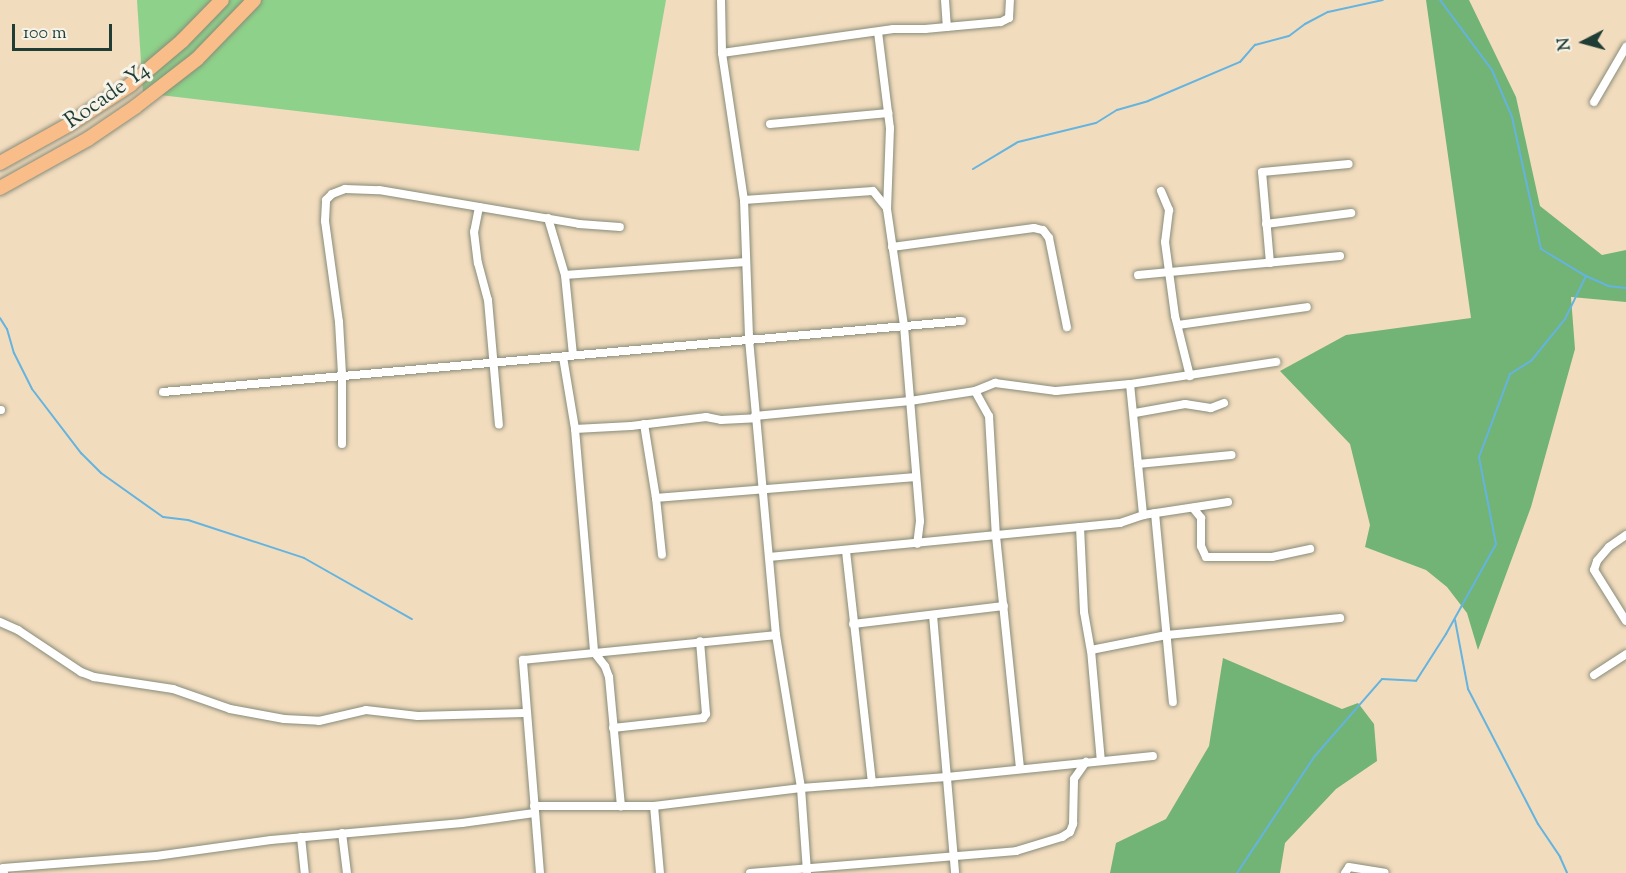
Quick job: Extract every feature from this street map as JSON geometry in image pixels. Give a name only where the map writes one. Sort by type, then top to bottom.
[{"type":"highway","name":"Rocade Y4","points":[[0,163],[70,124],[129,85],[182,41],[222,0]]},
{"type":"highway","name":"Rocade Y4","points":[[0,188],[88,139],[135,107],[197,59],[254,0]]},
{"type":"street","points":[[721,0],[722,53],[744,200],[748,339],[776,635],[801,788],[807,871]]},
{"type":"street","points":[[945,0],[947,27]]},
{"type":"street","points":[[722,53],[878,32],[1006,21],[1010,0]]},
{"type":"street","points":[[878,32],[890,128],[887,209],[904,326],[920,521],[916,544]]},
{"type":"street","points":[[1594,102],[1626,47]]},
{"type":"street","points":[[770,124],[888,113]]},
{"type":"street","points":[[1270,263],[1262,172],[1349,164]]},
{"type":"street","points":[[342,444],[339,322],[325,221],[326,200],[332,194],[345,189],[379,190],[579,224],[620,227]]},
{"type":"street","points":[[744,200],[873,191],[887,209]]},
{"type":"street","points":[[1161,192],[1169,210],[1165,236],[1169,273],[1190,376]]},
{"type":"street","points":[[479,207],[474,232],[488,300],[500,425]]},
{"type":"street","points":[[1266,224],[1351,213]]},
{"type":"street","points":[[548,218],[565,275],[573,355]]},
{"type":"street","points":[[892,247],[1034,228],[1043,230],[1049,238],[1067,327]]},
{"type":"street","points":[[1138,275],[1340,256]]},
{"type":"street","points":[[565,275],[746,262]]},
{"type":"street","points":[[1178,324],[1307,307]]},
{"type":"street","points":[[163,392],[342,374],[563,357],[962,321]]},
{"type":"street","points":[[563,357],[575,429],[594,652],[609,677],[621,806]]},
{"type":"street","points":[[575,429],[706,417],[721,420],[910,401],[975,391],[996,383],[1056,391],[1130,384],[1276,362]]},
{"type":"street","points":[[1130,384],[1135,413],[1143,515]]},
{"type":"street","points":[[975,391],[989,416],[996,536],[1020,768]]},
{"type":"street","points":[[1135,413],[1185,404],[1211,408],[1224,403]]},
{"type":"street","points":[[644,424],[656,498],[662,555]]},
{"type":"street","points":[[1138,464],[1232,455]]},
{"type":"street","points":[[656,498],[915,477]]},
{"type":"street","points":[[769,557],[1120,523],[1143,515],[1228,502]]},
{"type":"street","points":[[1193,507],[1201,518],[1202,546],[1206,557],[1279,556],[1310,549]]},
{"type":"street","points":[[1155,513],[1173,702]]},
{"type":"street","points":[[1080,527],[1084,612],[1091,650],[1101,761]]},
{"type":"street","points":[[1626,535],[1609,547],[1597,561],[1594,570],[1626,621]]},
{"type":"street","points":[[846,551],[872,783]]},
{"type":"street","points":[[853,624],[1004,606]]},
{"type":"street","points":[[933,615],[955,873]]},
{"type":"street","points":[[1091,650],[1167,635],[1340,618]]},
{"type":"street","points":[[0,622],[18,630],[81,672],[94,677],[173,689],[230,709],[284,719],[319,721],[366,710],[418,716],[525,713]]},
{"type":"street","points":[[540,873],[525,713],[523,660],[776,635]]},
{"type":"street","points":[[613,728],[703,718],[706,714],[700,641]]},
{"type":"street","points":[[1594,675],[1626,654]]},
{"type":"street","points":[[3,873],[3,868],[156,856],[301,837],[462,823],[534,809],[654,806],[801,788],[947,777],[1153,756]]},
{"type":"street","points":[[750,873],[807,871],[1016,851],[1070,832],[1073,824],[1074,779],[1086,762]]},
{"type":"street","points":[[654,806],[660,873]]},
{"type":"street","points":[[342,833],[347,873]]},
{"type":"street","points":[[301,837],[304,873]]},
{"type":"street","points":[[1345,873],[1349,867],[1384,873]]},
{"type":"green space","points":[[137,0],[666,0],[639,151],[143,93]]},
{"type":"green space","points":[[1426,0],[1469,0],[1516,97],[1540,206],[1602,255],[1626,250],[1626,302],[1571,297],[1575,349],[1531,507],[1478,650],[1467,613],[1447,587],[1426,570],[1365,547],[1370,525],[1350,444],[1280,371],[1346,335],[1471,318]]},
{"type":"green space","points":[[1223,658],[1342,709],[1358,703],[1374,724],[1377,761],[1336,789],[1285,843],[1280,873],[1110,873],[1116,843],[1166,819],[1209,746]]},
{"type":"waterway","points":[[973,169],[1018,142],[1096,123],[1117,110],[1148,101],[1240,62],[1255,45],[1289,36],[1305,24],[1328,12],[1383,0]]},
{"type":"waterway","points":[[1440,0],[1492,70],[1512,117],[1541,249],[1586,276],[1608,286],[1626,288]]},
{"type":"waterway","points":[[1237,873],[1314,757],[1382,679],[1416,681],[1446,634],[1496,544],[1479,457],[1510,374],[1531,361],[1565,319],[1586,276]]},
{"type":"waterway","points":[[0,318],[7,329],[14,353],[32,389],[81,453],[101,473],[163,517],[188,520],[304,558],[412,619]]},
{"type":"waterway","points":[[1455,620],[1468,689],[1538,824],[1560,857],[1567,873]]}]
